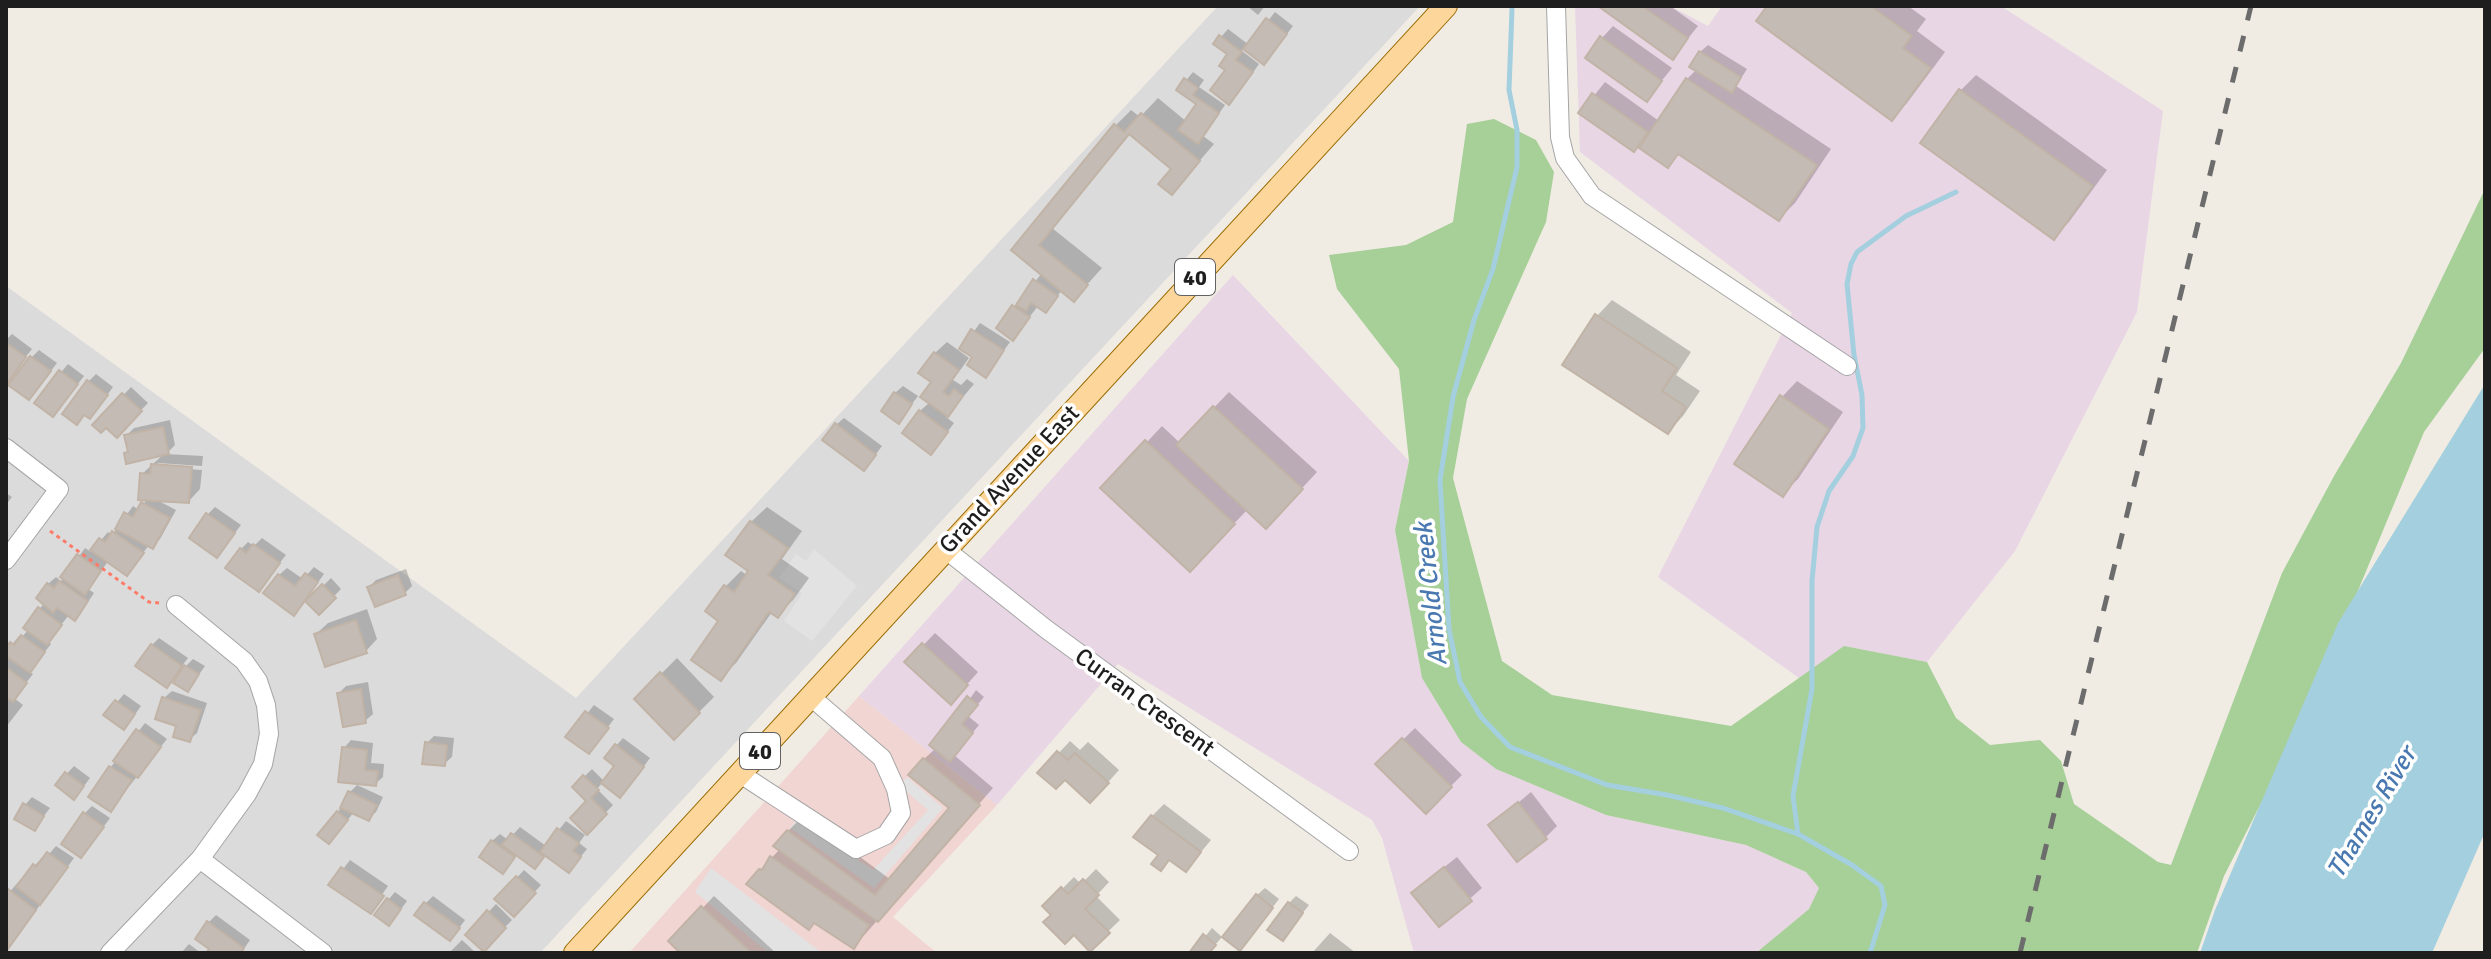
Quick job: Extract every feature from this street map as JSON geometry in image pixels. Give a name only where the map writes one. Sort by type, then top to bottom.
[{"type":"main road","name":"Grand Avenue East","points":[[575,953],[1446,6]]},
{"type":"street","points":[[1556,6],[1560,137],[1565,158],[1592,196],[1847,366]]},
{"type":"street","points":[[6,448],[59,489],[6,560]]},
{"type":"street","name":"Curran Crescent","points":[[945,549],[1046,629],[1349,851]]},
{"type":"street","points":[[110,953],[200,859],[247,794],[263,764],[269,734],[266,705],[258,681],[244,661],[176,605]]},
{"type":"street","points":[[739,773],[856,849],[886,835],[901,813],[896,789],[882,758],[810,696]]},
{"type":"street","points":[[200,859],[323,953]]},
{"type":"path","points":[[47,529],[149,602],[176,605]]},
{"type":"shaded area","points":[[1218,6],[1420,6],[540,953],[6,953],[6,286],[576,698]]},
{"type":"shaded area","points":[[1575,6],[1670,6],[1708,26],[1722,6],[2001,6],[2163,111],[2137,312],[2015,551],[1927,662],[1854,648],[1799,678],[1658,577],[1792,313],[1580,152]]},
{"type":"shaded area","points":[[1233,275],[1409,461],[1395,530],[1422,678],[1461,742],[1496,769],[1606,815],[1746,845],[1806,872],[1819,888],[1809,909],[1756,953],[1414,953],[1382,838],[1372,820],[1118,664],[997,805],[859,696]]},
{"type":"shaded area","points":[[814,549],[857,586],[812,641],[784,621],[802,593],[779,578],[796,554],[806,561]]},
{"type":"shaded area","points":[[859,696],[997,805],[893,917],[937,953],[629,953]]},
{"type":"shaded area","points":[[907,777],[943,808],[874,888],[790,828],[797,819],[873,870],[928,810],[900,786]]},
{"type":"shaded area","points":[[711,868],[822,953],[769,953],[695,892]]},
{"type":"green space","points":[[1494,119],[1536,140],[1554,172],[1546,222],[1467,399],[1453,478],[1502,661],[1552,695],[1731,726],[1844,646],[1927,662],[1956,718],[1990,745],[2040,740],[2061,761],[2074,804],[2158,862],[2171,865],[2282,573],[2334,476],[2401,363],[2485,189],[2485,348],[2424,432],[2307,713],[2224,876],[2197,953],[1756,953],[1809,909],[1819,888],[1806,872],[1746,845],[1606,815],[1496,769],[1461,742],[1422,678],[1395,530],[1409,461],[1399,369],[1337,289],[1329,255],[1406,245],[1453,222],[1467,124]]},
{"type":"water","name":"Thames River","points":[[2485,384],[2485,832],[2432,953],[2200,953],[2215,910],[2338,623]]},
{"type":"building","points":[[1598,6],[1642,6],[1688,38],[1673,60]]},
{"type":"building","points":[[1767,6],[1871,6],[1912,36],[1903,48],[1931,68],[1892,121],[1756,21]]},
{"type":"building","points":[[1266,18],[1287,34],[1264,65],[1243,49]]},
{"type":"building","points":[[1219,35],[1242,52],[1236,60],[1253,72],[1229,105],[1210,90],[1225,70],[1219,66],[1227,54],[1213,44]]},
{"type":"building","points":[[1600,36],[1662,81],[1647,102],[1585,58]]},
{"type":"building","points":[[1699,51],[1741,77],[1732,93],[1689,67]]},
{"type":"building","points":[[1184,78],[1198,88],[1193,95],[1219,113],[1198,144],[1178,130],[1196,104],[1176,90]]},
{"type":"building","points":[[1686,78],[1817,165],[1779,221],[1678,154],[1668,168],[1639,148]]},
{"type":"building","points":[[1959,89],[2093,186],[2054,240],[1920,143]]},
{"type":"building","points":[[1592,93],[1648,132],[1634,152],[1578,113]]},
{"type":"building","points":[[1141,113],[1200,161],[1172,195],[1158,184],[1171,169],[1129,134],[1039,245],[1088,285],[1074,302],[1011,250],[1114,124],[1124,132]]},
{"type":"building","points":[[1033,279],[1058,296],[1046,313],[1031,303],[1026,311],[1016,305]]},
{"type":"building","points":[[1012,305],[1030,317],[1013,341],[996,328]]},
{"type":"building","points":[[1595,314],[1677,368],[1662,391],[1686,407],[1668,434],[1562,365]]},
{"type":"building","points":[[971,329],[1004,350],[986,378],[967,365],[972,357],[959,349]]},
{"type":"building","points":[[6,343],[26,357],[7,384],[6,384]]},
{"type":"building","points":[[934,352],[959,370],[943,392],[949,396],[954,389],[963,396],[948,417],[920,397],[931,382],[918,373]]},
{"type":"building","points":[[30,356],[51,371],[29,400],[8,385]]},
{"type":"building","points":[[59,370],[78,384],[53,417],[34,403]]},
{"type":"building","points":[[87,380],[108,395],[90,419],[84,415],[77,425],[62,414]]},
{"type":"building","points":[[894,392],[912,404],[899,424],[881,411]]},
{"type":"building","points":[[122,393],[142,411],[117,438],[106,428],[101,433],[92,425]]},
{"type":"building","points":[[1780,395],[1829,429],[1783,497],[1734,464]]},
{"type":"building","points":[[1213,406],[1303,489],[1266,529],[1176,445]]},
{"type":"building","points":[[919,410],[948,432],[931,455],[902,433]]},
{"type":"building","points":[[835,423],[876,455],[864,471],[822,440]]},
{"type":"building","points":[[163,427],[169,454],[126,464],[124,453],[128,452],[124,435]]},
{"type":"building","points":[[1145,440],[1235,524],[1190,572],[1100,488]]},
{"type":"building","points":[[151,464],[192,467],[189,503],[138,500],[140,473],[150,474]]},
{"type":"building","points":[[141,502],[170,518],[153,549],[115,529],[124,512],[133,517]]},
{"type":"building","points":[[206,513],[235,533],[217,558],[189,538]]},
{"type":"building","points":[[750,521],[788,548],[768,575],[795,594],[778,618],[769,612],[721,681],[691,660],[718,621],[705,611],[724,585],[734,592],[748,571],[725,555]]},
{"type":"building","points":[[112,531],[144,553],[127,576],[90,550],[99,538],[105,542]]},
{"type":"building","points":[[253,544],[280,563],[259,592],[225,568],[240,548],[246,553]]},
{"type":"building","points":[[77,554],[101,571],[85,595],[60,577]]},
{"type":"building","points":[[305,573],[318,582],[294,616],[263,593],[278,574],[295,586]]},
{"type":"building","points":[[398,575],[406,595],[375,607],[367,587]]},
{"type":"building","points":[[59,581],[88,601],[75,621],[57,608],[53,613],[36,598],[47,583],[54,588]]},
{"type":"building","points":[[322,584],[336,598],[319,615],[305,601]]},
{"type":"building","points":[[38,607],[62,625],[47,645],[23,628]]},
{"type":"building","points":[[356,620],[367,653],[325,667],[314,634]]},
{"type":"building","points":[[21,635],[45,652],[30,673],[6,656],[10,642],[14,645]]},
{"type":"building","points":[[922,643],[968,685],[951,705],[904,662]]},
{"type":"building","points":[[151,644],[182,666],[167,688],[135,666]]},
{"type":"building","points":[[184,665],[199,674],[188,692],[173,683]]},
{"type":"building","points":[[6,667],[27,683],[13,702],[6,697]]},
{"type":"building","points":[[660,672],[700,713],[674,740],[634,699]]},
{"type":"building","points":[[361,689],[366,723],[343,727],[337,693]]},
{"type":"building","points":[[967,696],[978,705],[962,724],[973,733],[950,762],[929,745]]},
{"type":"building","points":[[162,697],[201,710],[190,742],[173,737],[176,726],[155,719]]},
{"type":"building","points":[[115,700],[135,714],[124,730],[103,715]]},
{"type":"building","points":[[585,711],[609,728],[589,754],[565,737]]},
{"type":"building","points":[[136,729],[161,747],[138,778],[113,761]]},
{"type":"building","points":[[1402,738],[1452,787],[1426,814],[1375,764]]},
{"type":"building","points":[[425,742],[447,745],[445,766],[422,764]]},
{"type":"building","points":[[615,744],[644,767],[620,798],[601,783],[614,766],[604,758]]},
{"type":"building","points":[[342,747],[367,750],[365,770],[378,771],[376,786],[338,782]]},
{"type":"building","points":[[1057,751],[1068,760],[1075,753],[1109,783],[1090,803],[1065,780],[1056,789],[1037,773]]},
{"type":"building","points":[[923,758],[980,805],[878,922],[773,846],[787,830],[875,895],[949,808],[908,775]]},
{"type":"building","points":[[109,766],[132,780],[111,812],[88,797]]},
{"type":"building","points":[[65,772],[84,786],[74,800],[55,785]]},
{"type":"building","points":[[583,775],[599,790],[591,798],[607,814],[587,835],[570,818],[586,801],[572,787]]},
{"type":"building","points":[[348,791],[377,805],[369,821],[340,808]]},
{"type":"building","points":[[1518,802],[1547,839],[1517,862],[1488,825]]},
{"type":"building","points":[[23,803],[44,816],[35,831],[14,819]]},
{"type":"building","points":[[337,811],[348,820],[329,844],[317,835]]},
{"type":"building","points":[[83,812],[104,827],[81,858],[61,844]]},
{"type":"building","points":[[1151,815],[1201,852],[1186,872],[1169,860],[1161,871],[1151,864],[1158,855],[1133,837]]},
{"type":"building","points":[[557,828],[579,843],[573,851],[581,857],[569,873],[540,852]]},
{"type":"building","points":[[511,833],[544,857],[535,869],[502,845]]},
{"type":"building","points":[[491,840],[515,857],[503,874],[479,857]]},
{"type":"building","points":[[47,852],[68,867],[40,905],[16,887],[33,864],[36,867]]},
{"type":"building","points":[[770,856],[869,925],[854,949],[814,923],[809,930],[746,884],[759,869],[762,870]]},
{"type":"building","points":[[341,867],[384,896],[371,914],[328,885]]},
{"type":"building","points":[[1444,867],[1472,901],[1439,927],[1411,893]]},
{"type":"building","points":[[516,876],[536,893],[514,917],[494,899]]},
{"type":"building","points":[[1083,879],[1099,895],[1085,909],[1110,933],[1090,952],[1074,935],[1065,944],[1043,922],[1051,915],[1042,906],[1061,887],[1068,894]]},
{"type":"building","points":[[8,889],[36,910],[8,949],[6,892]]},
{"type":"building","points":[[1256,894],[1273,908],[1240,951],[1222,937]]},
{"type":"building","points":[[387,898],[401,909],[389,926],[374,915]]},
{"type":"building","points":[[424,902],[460,928],[450,941],[414,915]]},
{"type":"building","points":[[1288,902],[1303,913],[1283,941],[1267,930]]},
{"type":"building","points":[[701,906],[752,953],[680,953],[668,941]]},
{"type":"building","points":[[487,910],[506,928],[484,952],[465,935]]},
{"type":"building","points":[[207,921],[244,948],[241,953],[206,953],[209,949],[195,939]]},
{"type":"building","points":[[1203,934],[1216,945],[1209,953],[1189,953]]},
{"type":"waterway","name":"Arnold Creek","points":[[1512,9],[1509,90],[1517,130],[1517,167],[1493,269],[1474,320],[1453,397],[1440,480],[1449,629],[1460,682],[1481,717],[1510,747],[1607,785],[1723,808],[1798,834],[1852,865],[1881,886],[1885,905],[1870,953]]},
{"type":"waterway","points":[[1798,834],[1793,796],[1812,689],[1812,581],[1817,527],[1829,491],[1853,456],[1863,428],[1862,395],[1854,355],[1847,284],[1851,264],[1857,252],[1906,216],[1956,192]]},
{"type":"railway","points":[[2020,953],[2251,6]]}]
